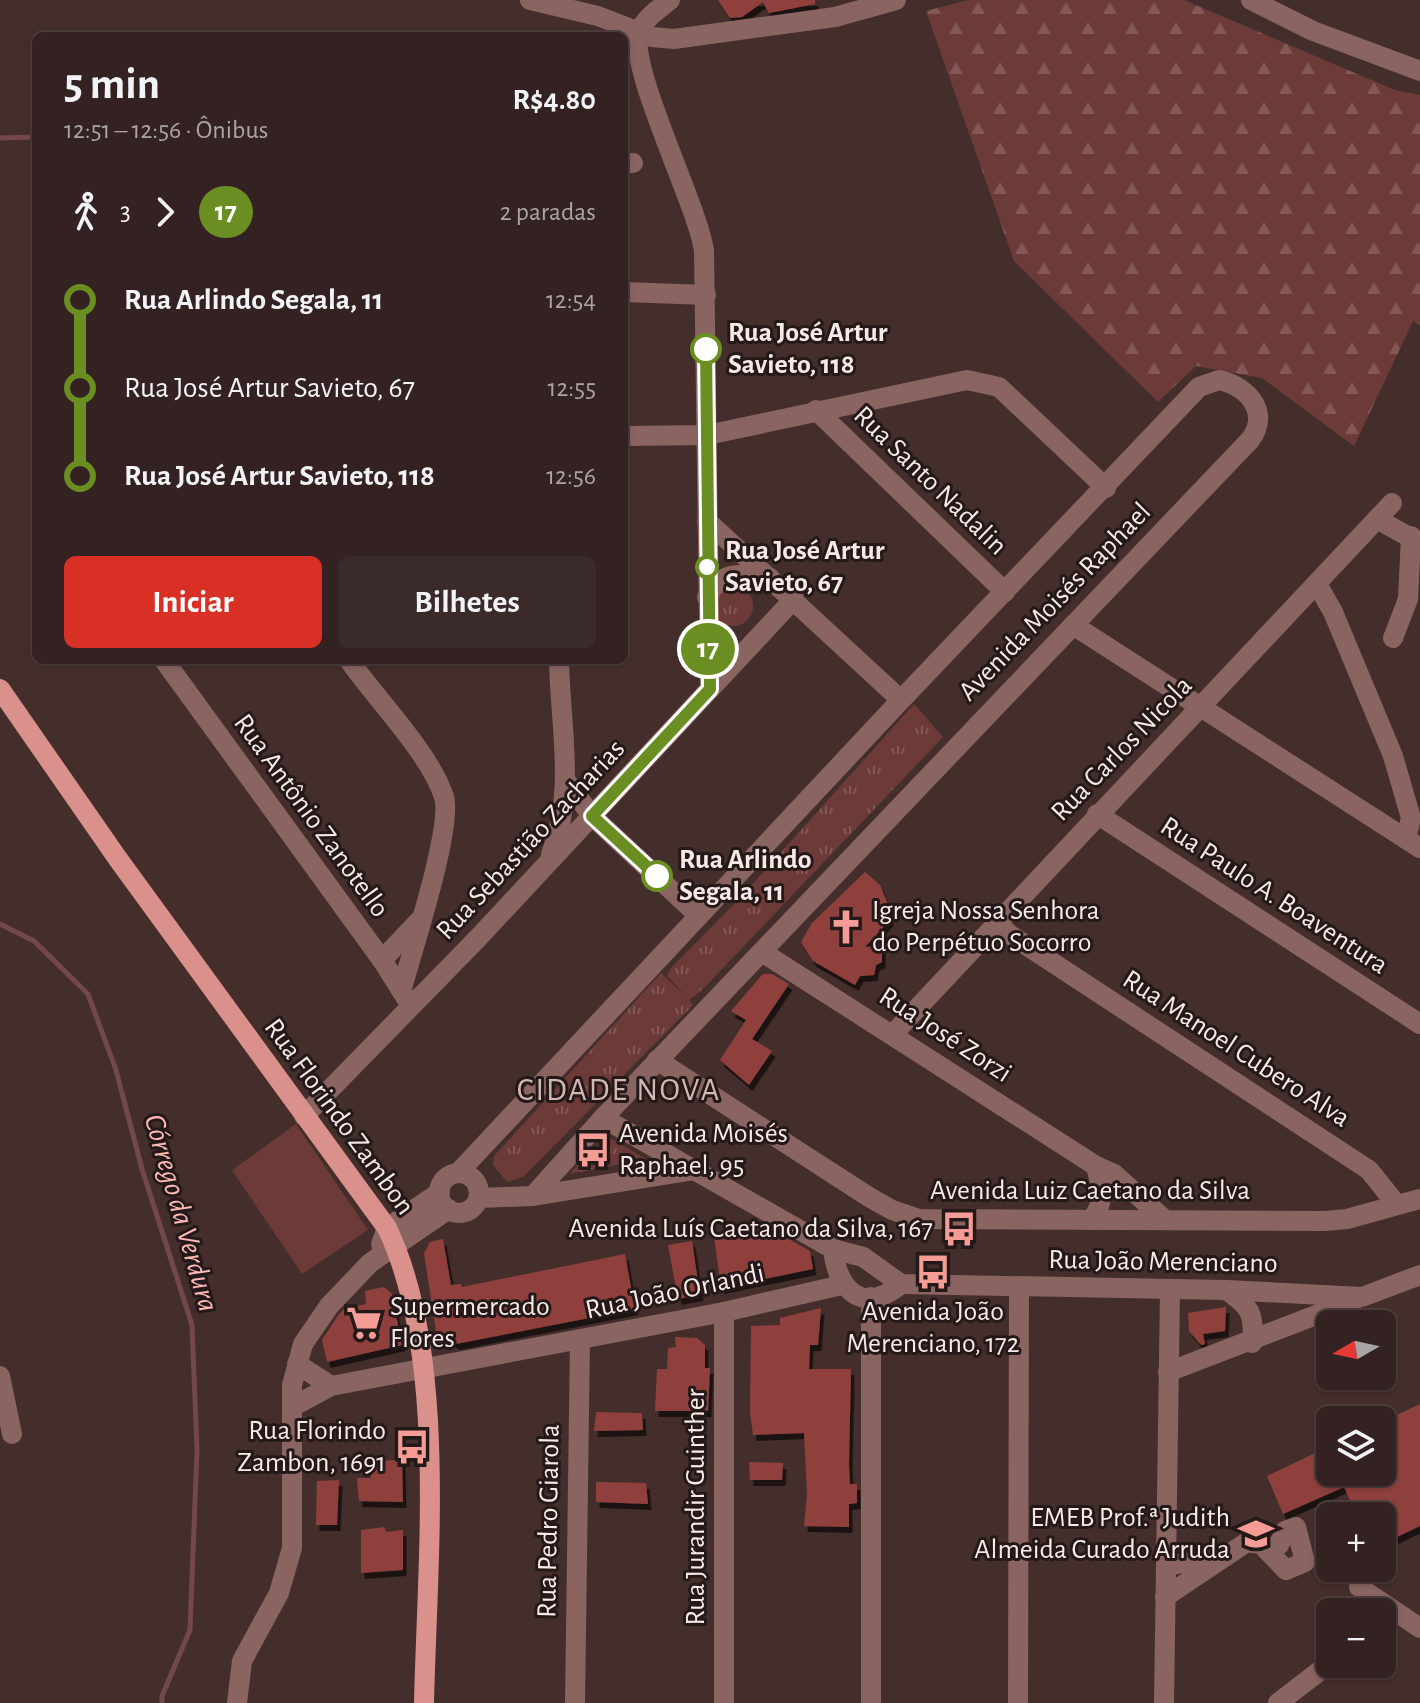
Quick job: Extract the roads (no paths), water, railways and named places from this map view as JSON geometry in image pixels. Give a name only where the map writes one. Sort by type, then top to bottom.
[{"type":"main road","name":"Rua Florindo Zambon","points":[[0,689],[118,859],[391,1237],[409,1290],[424,1367],[428,1454],[424,1703]]},
{"type":"street","points":[[530,0],[598,16],[625,32]]},
{"type":"street","points":[[670,0],[651,15],[638,40],[644,80],[699,222],[706,295],[710,689]]},
{"type":"street","points":[[628,34],[638,40],[691,37],[835,17],[896,0]]},
{"type":"street","points":[[1251,0],[1313,31],[1420,71]]},
{"type":"street","points":[[628,292],[706,295]]},
{"type":"street","points":[[628,436],[707,435],[953,382],[986,381],[999,387],[1106,488]]},
{"type":"street","name":"Avenida Moisés Raphael","points":[[458,1173],[901,700],[1207,382],[1228,382],[1242,390],[1257,409],[1260,423],[1250,440],[657,1060],[533,1196]]},
{"type":"street","name":"Rua Santo Nadalin","points":[[816,410],[1005,592]]},
{"type":"street","name":"Rua Carlos Nicola","points":[[893,1034],[1392,503]]},
{"type":"street","points":[[1377,519],[1415,540],[1408,599],[1393,638]]},
{"type":"street","points":[[707,521],[901,700]]},
{"type":"street","points":[[707,597],[712,587],[725,576],[770,578]]},
{"type":"street","points":[[1317,584],[1333,612],[1393,756],[1411,818],[1413,844]]},
{"type":"street","name":"Rua Sebastião Zacharias","points":[[304,1116],[406,997],[546,865],[794,599]]},
{"type":"street","points":[[1073,625],[1413,844]]},
{"type":"street","name":"Rua Antônio Zanotello","points":[[167,664],[406,997]]},
{"type":"street","points":[[352,664],[421,756],[445,800],[444,838],[419,921],[406,997]]},
{"type":"street","points":[[546,865],[562,820],[566,781],[559,664]]},
{"type":"street","points":[[566,781],[592,816],[699,916]]},
{"type":"street","name":"Rua Paulo A. Boaventura","points":[[1097,814],[1420,1024]]},
{"type":"street","points":[[382,960],[419,921]]},
{"type":"street","name":"Rua Manoel Cubero Alva","points":[[996,923],[1369,1170],[1397,1205]]},
{"type":"street","name":"Rua José Zorzi","points":[[762,952],[1096,1166],[1114,1174],[1165,1220]]},
{"type":"street","name":"Avenida Luiz Caetano da Silva","points":[[657,1060],[892,1210],[919,1219],[1325,1221],[1347,1219],[1420,1199]]},
{"type":"street","points":[[603,1118],[833,1249],[863,1257],[901,1284]]},
{"type":"street","points":[[1091,1220],[1100,1210],[1102,1198],[1096,1166]]},
{"type":"street","points":[[444,1201],[463,1212],[478,1198],[533,1196],[695,1170]]},
{"type":"street","points":[[444,1201],[445,1179],[458,1173],[475,1180],[478,1198]]},
{"type":"street","points":[[237,1703],[242,1661],[279,1593],[292,1548],[292,1407],[297,1364],[303,1344],[329,1306],[376,1259],[391,1237],[444,1201]]},
{"type":"street","points":[[833,1249],[837,1277],[842,1285],[861,1296],[871,1297],[871,1703]]},
{"type":"street","name":"Rua João Merenciano","points":[[871,1297],[886,1295],[901,1284],[1226,1290],[1362,1297],[1420,1275]]},
{"type":"street","name":"Rua João Orlandi","points":[[292,1407],[331,1386],[724,1312],[842,1285]]},
{"type":"street","points":[[1018,1703],[1019,1287]]},
{"type":"street","points":[[1226,1290],[1249,1306],[1253,1314],[1252,1343]]},
{"type":"street","points":[[1164,1703],[1170,1291]]},
{"type":"street","points":[[1168,1372],[1252,1343],[1362,1297]]},
{"type":"street","name":"Rua Jurandir Guinther","points":[[724,1312],[724,1703]]},
{"type":"street","name":"Rua Pedro Giarola","points":[[575,1703],[580,1340]]},
{"type":"street","points":[[297,1364],[331,1386]]},
{"type":"street","points":[[0,1376],[12,1434]]},
{"type":"street","points":[[1165,1597],[1247,1542],[1265,1548]]},
{"type":"street","points":[[1166,1566],[1223,1556]]},
{"type":"street","points":[[1359,1587],[1369,1598]]},
{"type":"street","points":[[1396,1622],[1420,1628]]},
{"type":"street","points":[[1278,1703],[1316,1674]]},
{"type":"waterway","points":[[0,138],[32,137]]},
{"type":"waterway","name":"Córrego da Verdura","points":[[0,924],[34,941],[88,994],[116,1070],[142,1169],[192,1325],[197,1450],[190,1630],[162,1696],[162,1703]]},
{"type":"place","name":"Rua José Artur Savieto, 118","points":[[706,349]]},
{"type":"place","name":"Rua José Artur Savieto, 67","points":[[707,567]]},
{"type":"place","name":"Rua Arlindo Segala, 11","points":[[657,876]]},
{"type":"place","name":"Igreja Nossa Senhora do Perpétuo Socorro","points":[[846,927]]},
{"type":"place","name":"Avenida Moisés Raphael, 95","points":[[593,1150]]},
{"type":"place","name":"Avenida Luís Caetano da Silva, 167","points":[[959,1229]]},
{"type":"place","name":"Avenida João Merenciano, 172","points":[[933,1272]]},
{"type":"place","name":"Supermercado Flores","points":[[364,1323]]},
{"type":"place","name":"Rua Florindo Zambon, 1691","points":[[412,1447]]},
{"type":"place","name":"EMEB Prof.ª Judith Almeida Curado Arruda","points":[[1256,1534]]},
{"type":"district","name":"CIDADE NOVA","points":[[619,1090]]}]
